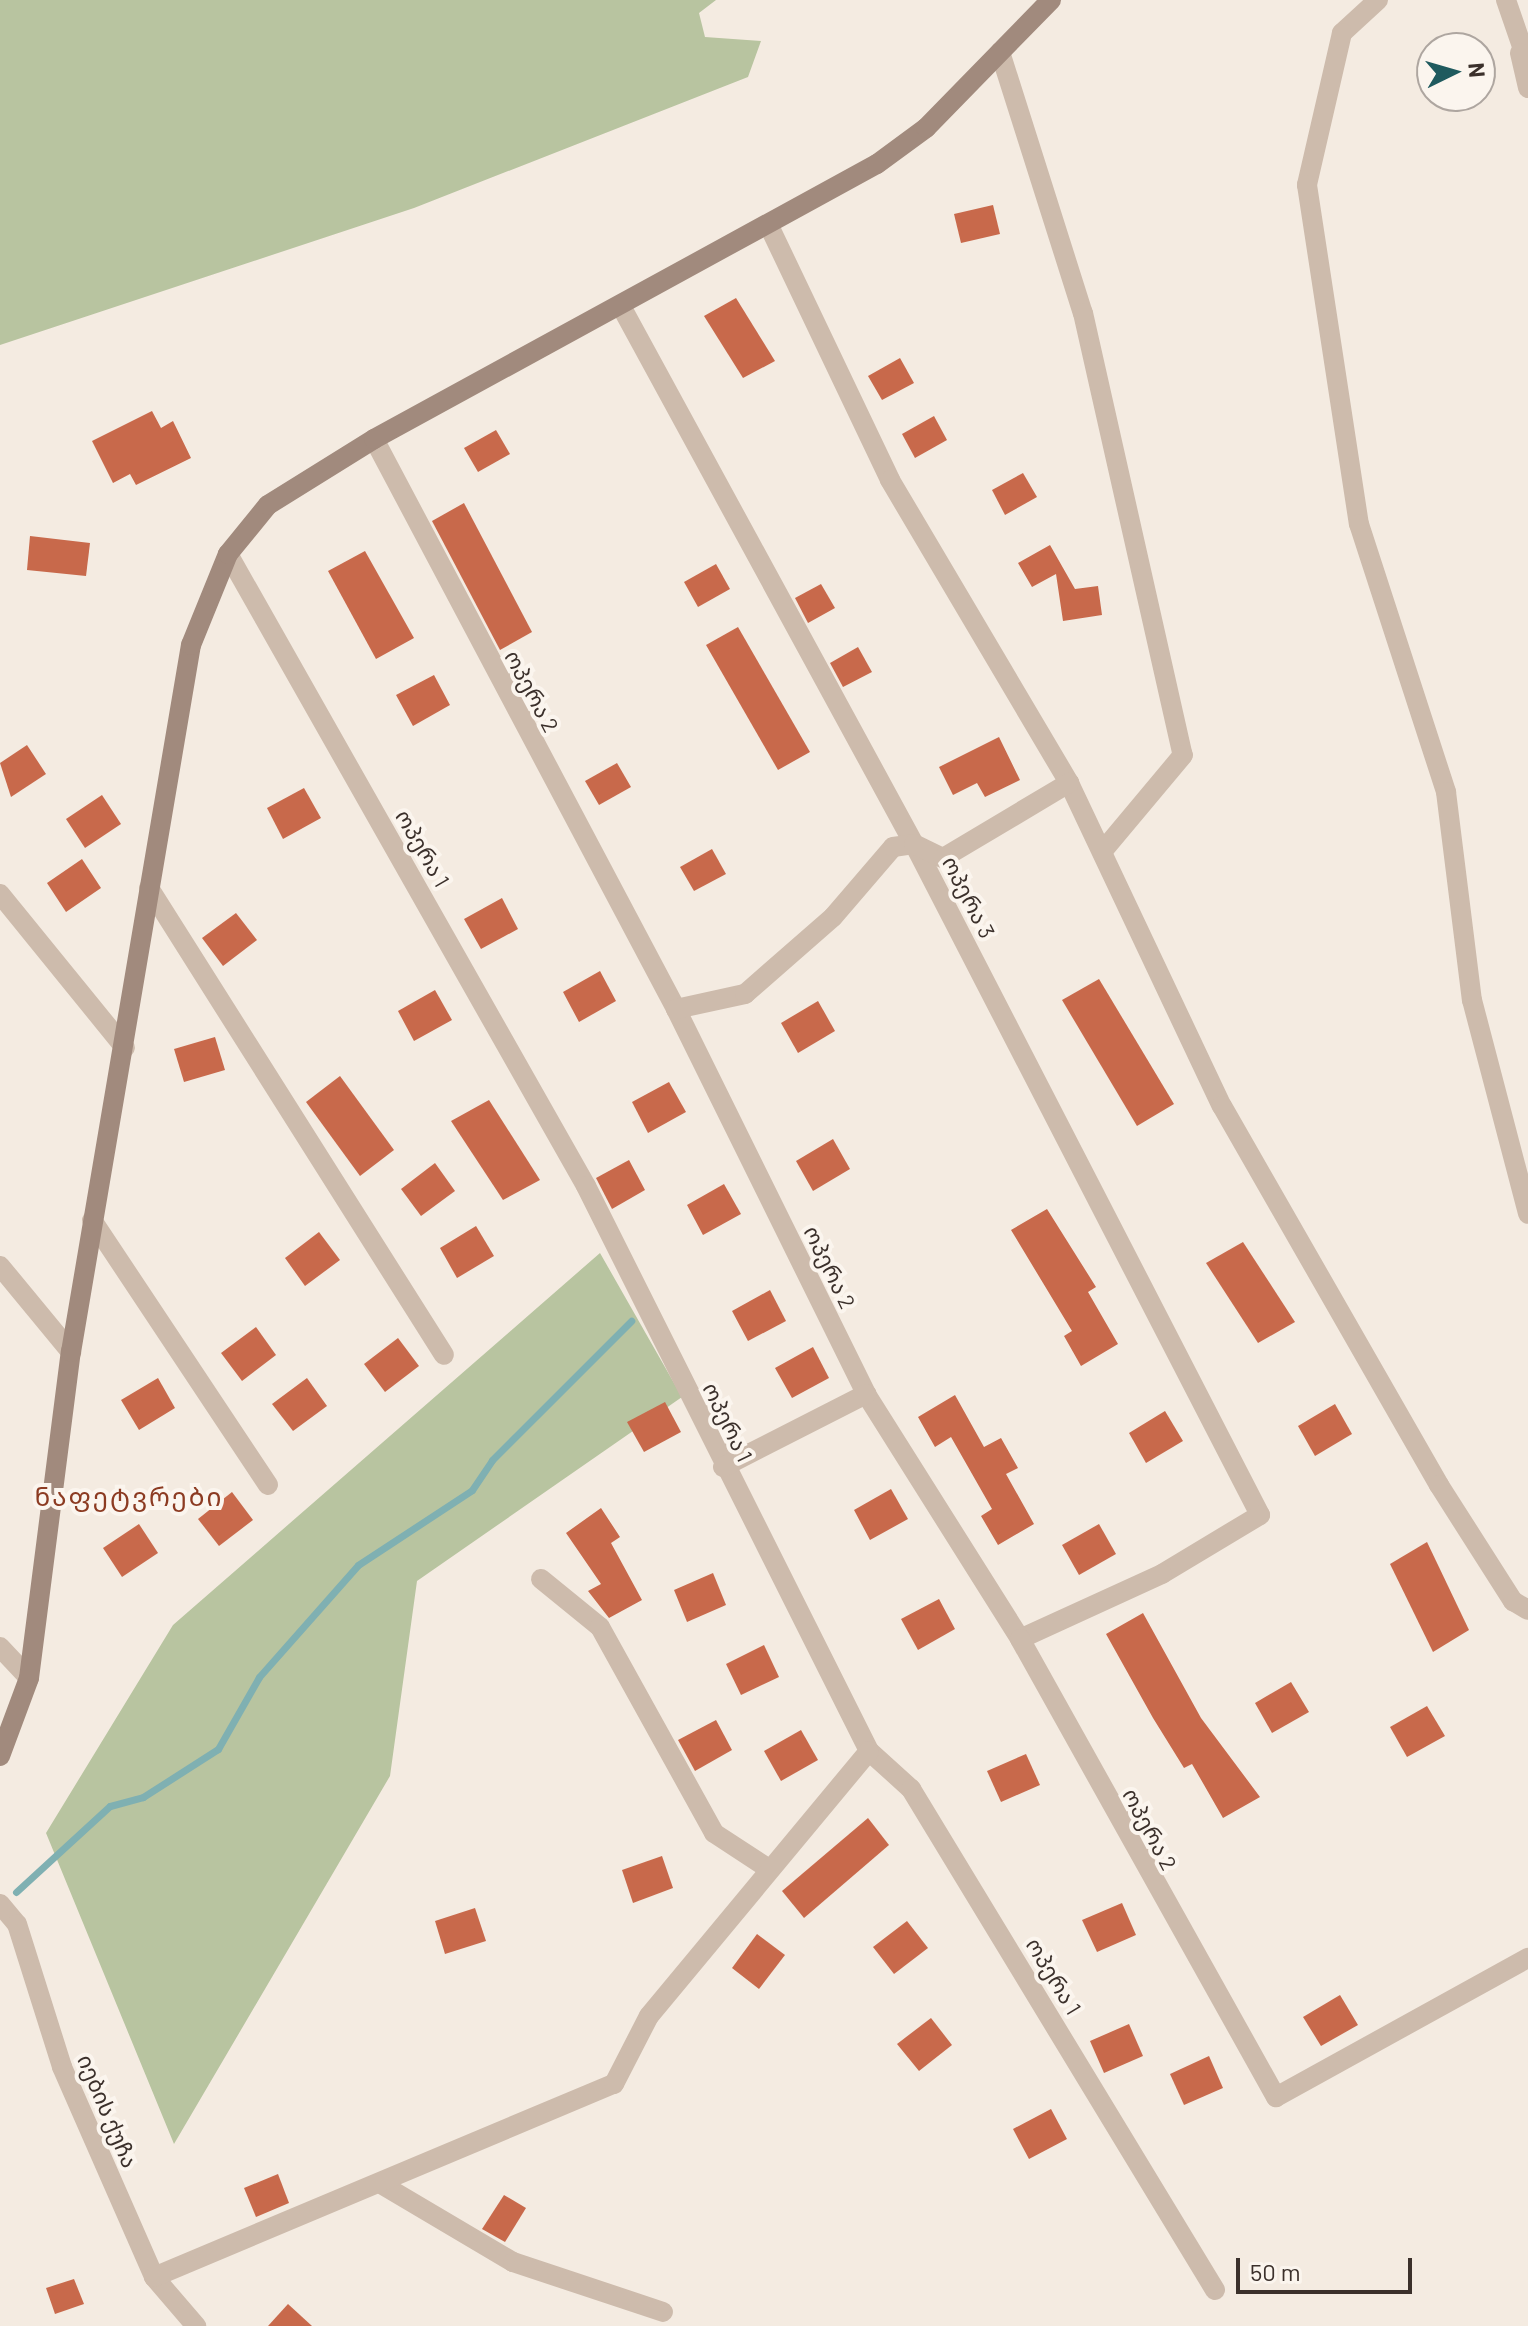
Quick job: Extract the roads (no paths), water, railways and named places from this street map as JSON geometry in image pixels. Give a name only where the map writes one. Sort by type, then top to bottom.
[{"type":"street","points":[[0,1756],[29,1678],[71,1352],[191,645],[228,554],[268,505],[374,439],[770,228],[926,128],[1051,0]]},
{"type":"street","points":[[1378,0],[1342,33],[1307,185],[1359,524],[1446,792],[1472,1000],[1528,1214]]},
{"type":"street","points":[[1506,0],[1528,88]]},
{"type":"street","points":[[1518,43],[1528,64]]},
{"type":"street","points":[[1000,52],[1083,313],[1183,755],[1102,852]]},
{"type":"street","points":[[770,228],[890,480],[1069,783],[1222,1106],[1290,1229],[1385,1380],[1439,1485],[1513,1601],[1528,1610]]},
{"type":"street","name":"ოპერა 3","points":[[622,308],[914,844],[1260,1515],[1162,1574],[1020,1639]]},
{"type":"street","name":"ოპერა 2","points":[[374,439],[676,1009],[866,1394],[1020,1639],[1276,2097],[1528,1958]]},
{"type":"street","name":"ოპერა 1","points":[[228,554],[586,1186],[723,1467],[869,1751],[911,1789],[1215,2290]]},
{"type":"street","points":[[676,1009],[745,994],[833,917],[893,847],[914,844],[943,858],[967,849],[1069,783]]},
{"type":"street","points":[[149,888],[444,1355]]},
{"type":"street","points":[[0,894],[125,1048]]},
{"type":"street","points":[[92,1220],[268,1485]]},
{"type":"street","points":[[0,1266],[71,1352]]},
{"type":"street","points":[[723,1467],[866,1394]]},
{"type":"street","points":[[541,1579],[600,1627],[714,1833],[769,1869]]},
{"type":"street","points":[[0,1647],[29,1678]]},
{"type":"street","points":[[154,2277],[614,2084],[649,2016],[869,1751]]},
{"type":"street","name":"იების ქუჩა","points":[[2,1910],[17,1924],[62,2067],[154,2277],[196,2326]]},
{"type":"street","points":[[381,2184],[513,2262],[663,2312]]},
{"type":"waterway","points":[[16,1892],[110,1806],[143,1797],[218,1749],[259,1677],[358,1565],[472,1490],[492,1460],[631,1321]]},
{"type":"district","name":"ნაფეტვრები","points":[[129,1496]]}]
